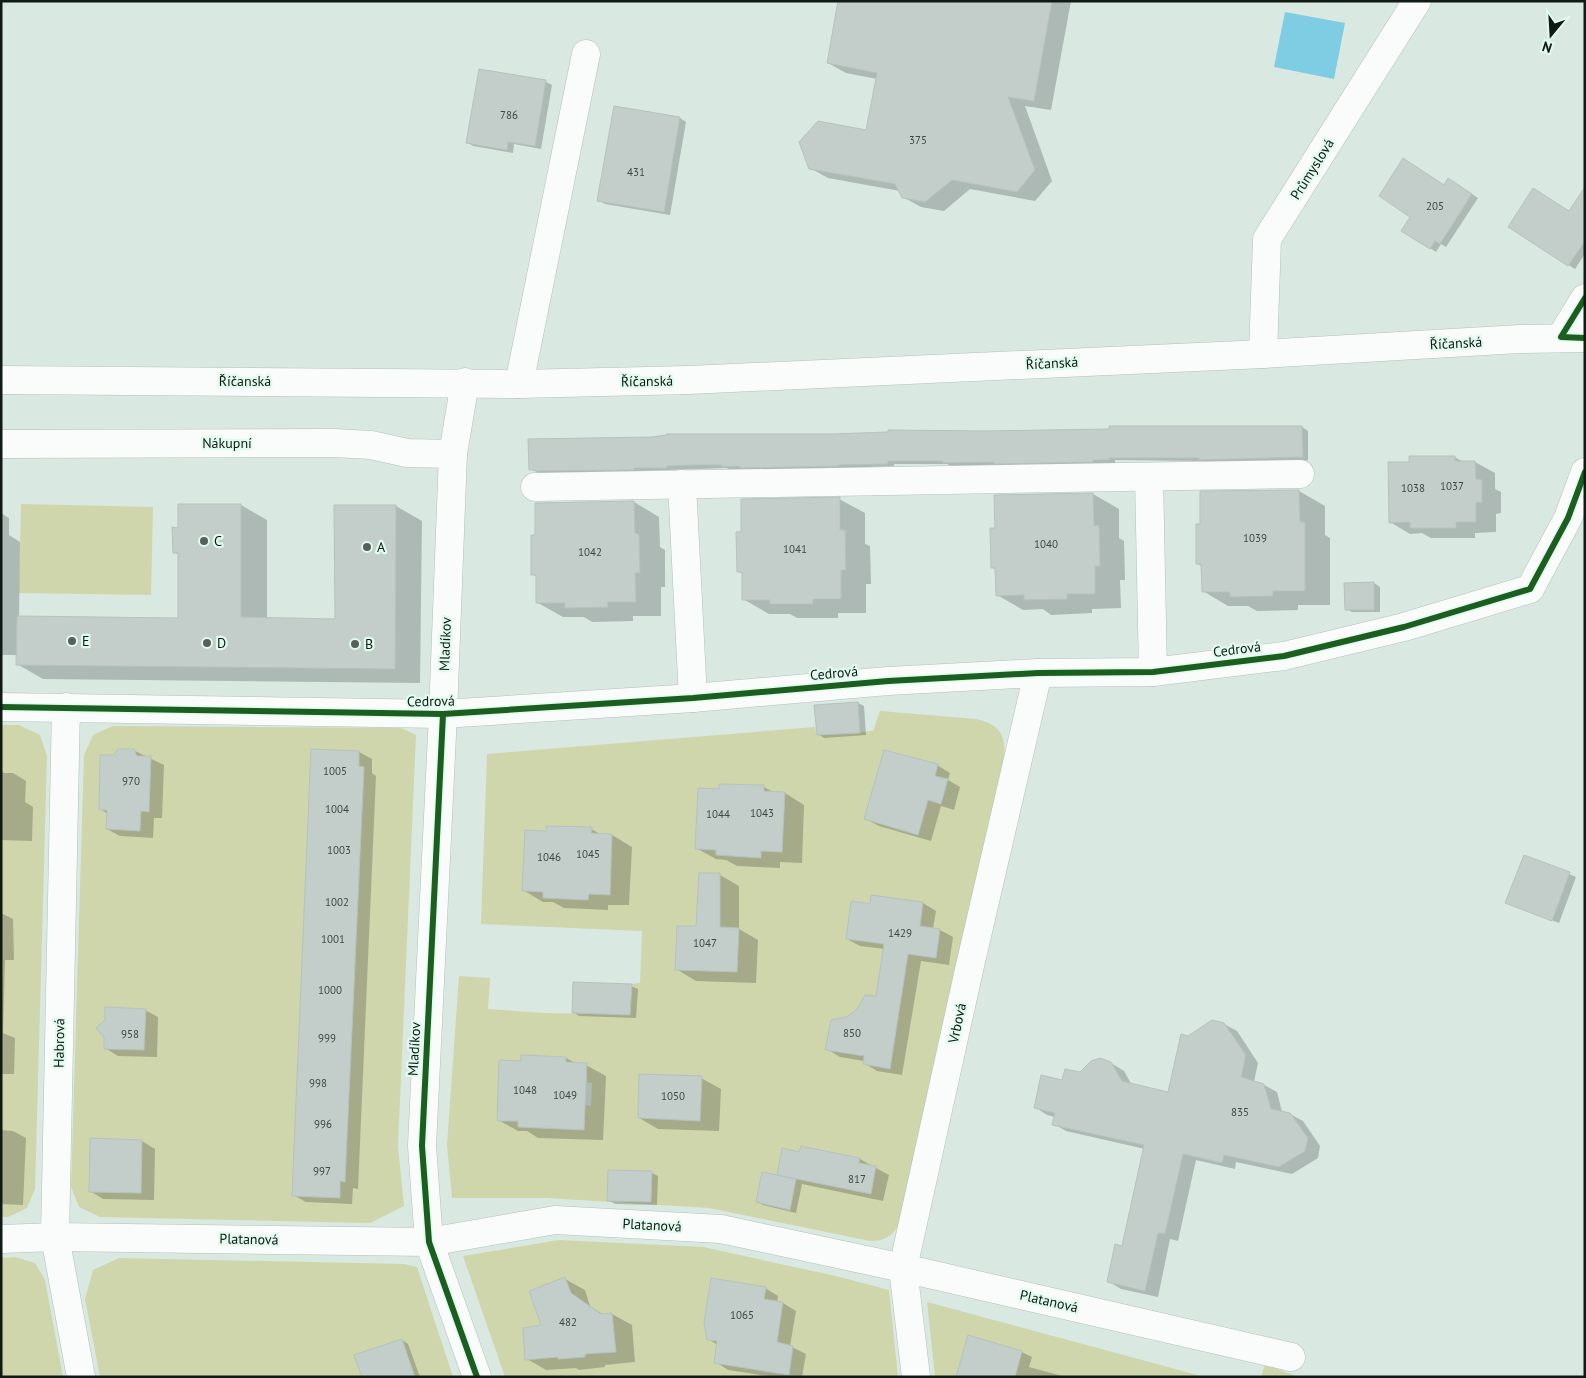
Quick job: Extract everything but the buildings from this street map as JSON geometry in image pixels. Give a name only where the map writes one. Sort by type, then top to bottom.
[{"type":"street","name":"Průmyslová","points":[[1263,354],[1268,239],[1418,1]]},
{"type":"street","points":[[519,384],[586,54]]},
{"type":"street","points":[[1573,338],[1585,298]]},
{"type":"street","name":"Říčanská","points":[[1,380],[465,382],[519,384],[689,380],[1573,338]]},
{"type":"street","name":"Mladíkov","points":[[465,382],[453,454],[422,1146],[429,1242],[477,1377]]},
{"type":"street","name":"Nákupní","points":[[1,444],[334,443],[371,445],[407,454],[453,454]]},
{"type":"street","name":"Cedrová","points":[[1,707],[442,714],[693,698],[888,681],[1038,672],[1154,672],[1284,656],[1404,627],[1530,588],[1568,518],[1585,472]]},
{"type":"street","points":[[535,487],[1300,474]]},
{"type":"street","points":[[1149,477],[1154,672]]},
{"type":"street","points":[[682,484],[693,698]]},
{"type":"street","name":"Vrbová","points":[[916,1377],[903,1268],[1038,672]]},
{"type":"street","name":"Habrová","points":[[66,707],[55,1237],[81,1377]]},
{"type":"street","name":"Platanová","points":[[1,1239],[55,1237],[429,1242],[555,1220],[721,1229],[903,1268],[1291,1357]]},
{"type":"green space","points":[[21,504],[153,507],[151,595],[19,593]]},
{"type":"green space","points":[[880,711],[976,719],[995,727],[1004,741],[1004,756],[899,1224],[893,1232],[883,1239],[870,1241],[709,1208],[547,1198],[452,1198],[447,1145],[459,976],[490,978],[488,1009],[545,1013],[616,1014],[632,984],[640,983],[642,931],[481,924],[487,754],[815,727],[817,735],[873,731]],"holes":[[[544,1056],[566,1057],[566,1062],[586,1082],[592,1083],[591,1106],[585,1105],[584,1124],[563,1129],[540,1128]]]},
{"type":"green space","points":[[1,725],[19,725],[40,735],[47,756],[35,1189],[27,1208],[8,1217],[1,1217]]},
{"type":"green space","points":[[113,726],[401,728],[416,735],[398,1146],[404,1206],[370,1223],[100,1217],[79,1207],[71,1187],[84,755],[93,735]]},
{"type":"green space","points":[[559,1240],[703,1247],[840,1277],[889,1290],[898,1377],[505,1377],[463,1256]]},
{"type":"green space","points":[[15,1257],[35,1263],[45,1280],[63,1377],[1,1377],[1,1258]]},
{"type":"green space","points":[[119,1258],[404,1264],[417,1267],[453,1377],[100,1377],[85,1299],[93,1270]]},
{"type":"green space","points":[[927,1302],[1205,1377],[935,1377]]},
{"type":"green space","points":[[1265,1364],[1298,1377],[1261,1377]]},
{"type":"water","points":[[1285,12],[1345,23],[1334,79],[1274,67]]},
{"type":"cycle path","points":[[1585,298],[1561,337],[1585,338]]},
{"type":"cycle path","points":[[1,707],[443,714],[693,698],[888,681],[1038,673],[1153,672],[1284,656],[1404,627],[1530,589],[1568,518],[1585,472]]},
{"type":"cycle path","points":[[443,714],[422,1146],[429,1242],[477,1377]]},
{"type":"place","name":"C","points":[[204,541]]},
{"type":"place","name":"A","points":[[367,547]]},
{"type":"place","name":"E","points":[[72,641]]},
{"type":"place","name":"D","points":[[207,643]]},
{"type":"place","name":"B","points":[[355,644]]}]
